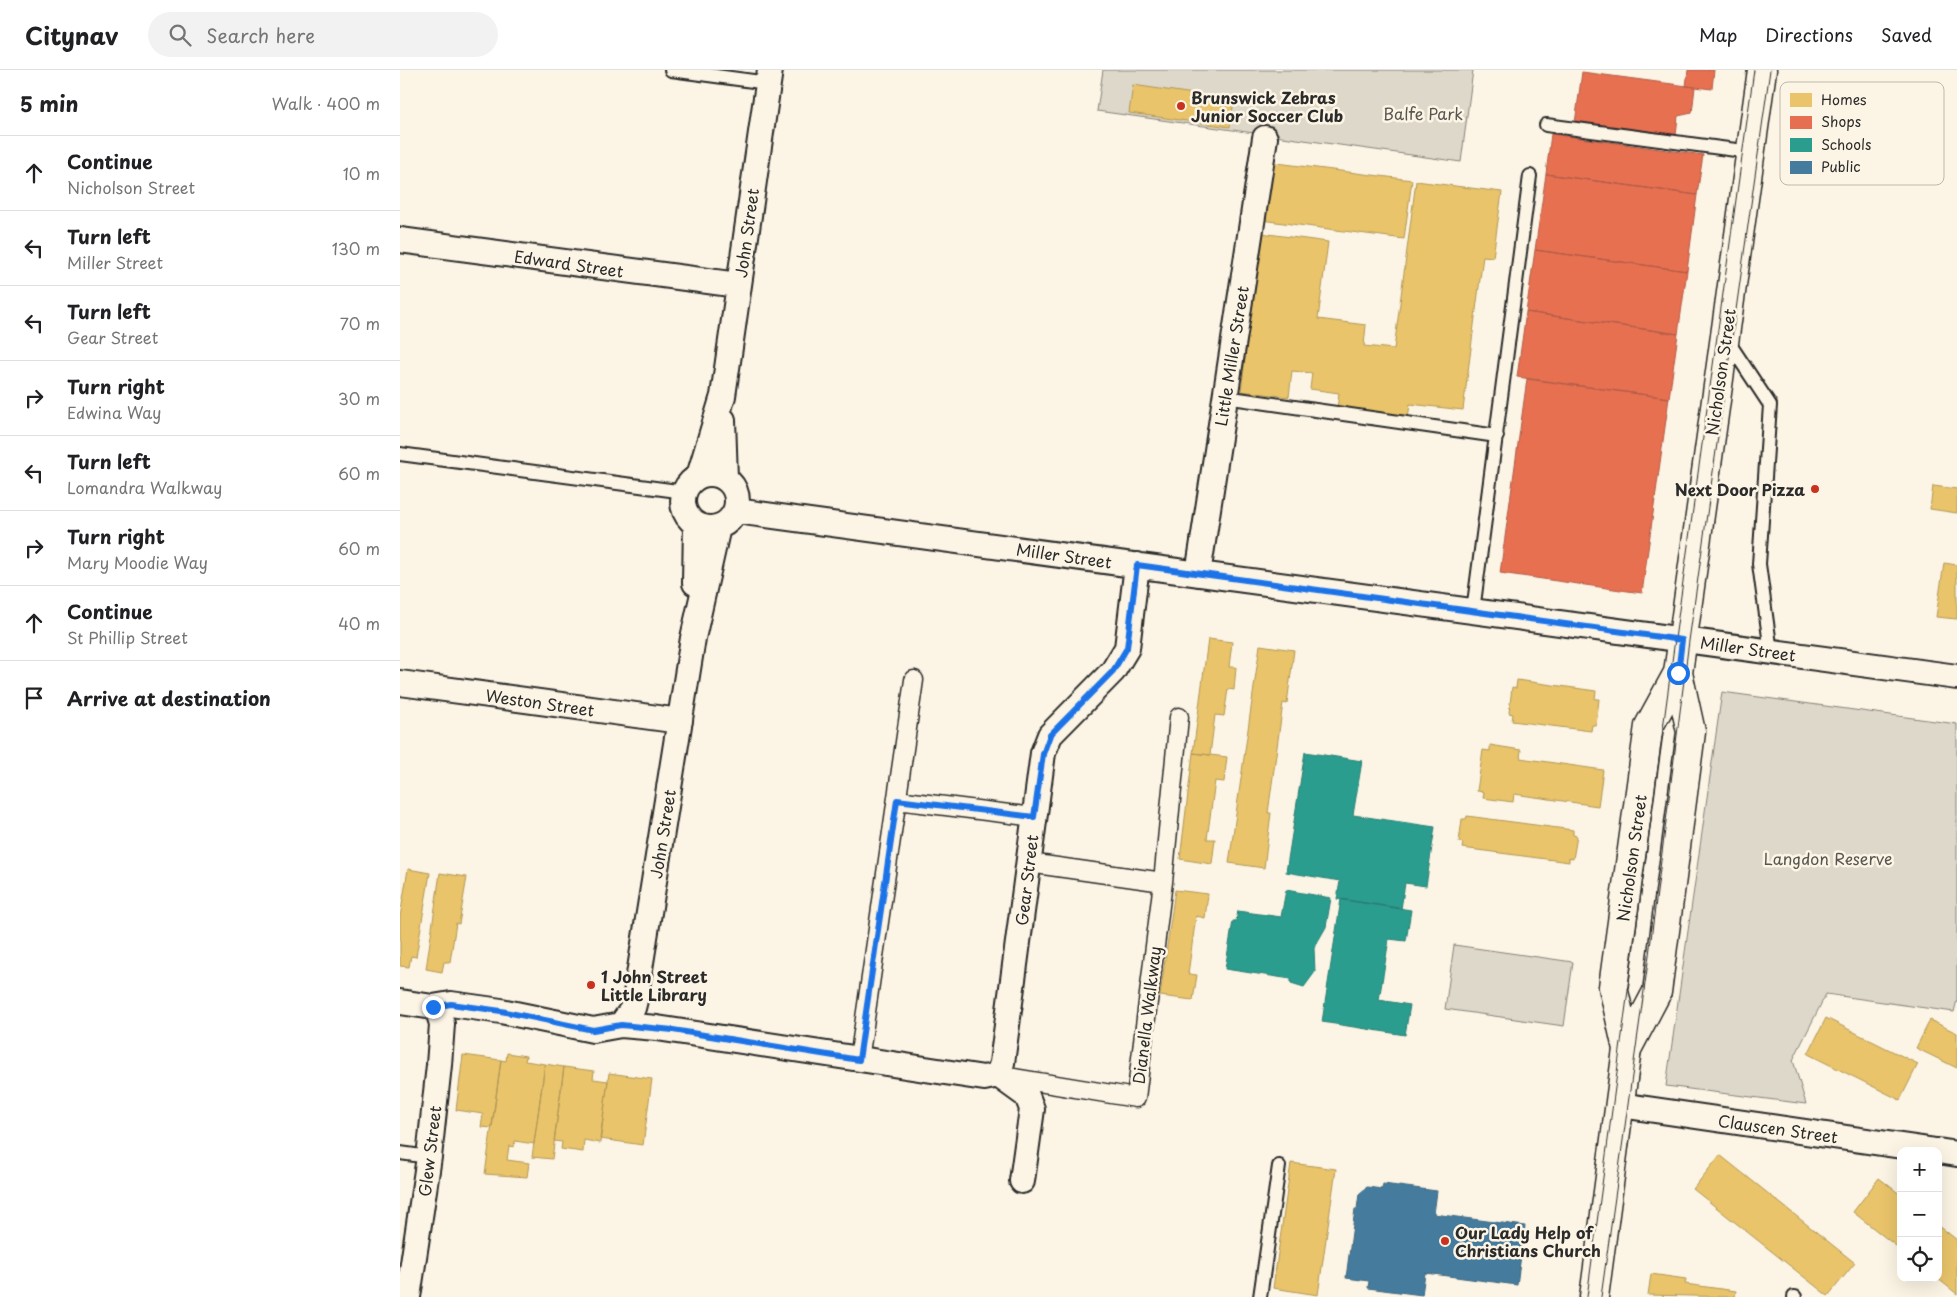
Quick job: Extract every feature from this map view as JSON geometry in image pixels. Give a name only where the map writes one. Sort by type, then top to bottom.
[{"type":"main road","name":"Nicholson Street","points":[[1627,1050],[1657,992],[1691,732],[1678,673],[1762,70]]},
{"type":"main road","name":"Nicholson Street","points":[[1594,1297],[1627,1050],[1613,988],[1649,726],[1678,673]]},
{"type":"street","name":"John Street","points":[[724,478],[723,396],[769,77]]},
{"type":"street","name":"Little Miller Street","points":[[1198,574],[1265,138]]},
{"type":"street","name":"Edward Street","points":[[400,240],[738,285]]},
{"type":"street","name":"John Street","points":[[692,484],[723,396]]},
{"type":"street","points":[[716,475],[724,478],[731,484],[738,502],[736,511],[726,523],[707,525],[685,510],[683,501],[692,484],[716,475]]},
{"type":"street","name":"Miller Street","points":[[736,511],[1410,601],[1957,677]]},
{"type":"street","name":"John Street","points":[[621,1025],[633,1008],[635,1000],[693,638],[707,525]]},
{"type":"street","name":"Gear Street","points":[[998,1075],[1002,1063],[1043,754],[1050,735],[1113,671],[1127,648],[1137,565]]},
{"type":"street","points":[[859,1060],[914,680]]},
{"type":"street","name":"Weston Street","points":[[400,682],[680,721]]},
{"type":"street","name":"Dianella Walkway","points":[[998,1075],[1136,1098],[1163,882],[1179,717]]},
{"type":"street","points":[[897,800],[1034,817]]},
{"type":"street","points":[[1029,863],[1163,882]]},
{"type":"street","points":[[400,1002],[433,1007],[451,1004],[501,1011],[593,1030],[621,1025],[673,1030],[984,1078],[998,1075],[1027,1096],[1032,1108],[1022,1181]]},
{"type":"street","name":"Glew Street","points":[[408,1297],[429,1157],[442,1032],[439,1014],[433,1007]]},
{"type":"street","name":"Clauscen Street","points":[[1620,1105],[1909,1147]]},
{"type":"street","name":"Clauscen Street","points":[[1942,1152],[1957,1154]]},
{"type":"lane","points":[[671,70],[769,77]]},
{"type":"lane","points":[[1546,125],[1751,152]]},
{"type":"lane","points":[[1473,611],[1530,176]]},
{"type":"lane","points":[[1724,336],[1770,405],[1759,564],[1771,652]]},
{"type":"lane","points":[[1225,398],[1497,436]]},
{"type":"lane","points":[[400,454],[692,484]]},
{"type":"lane","points":[[400,1153],[429,1157]]},
{"type":"lane","points":[[1260,1297],[1279,1166]]},
{"type":"green space","name":"Balfe Park","points":[[1103,70],[1473,70],[1461,162],[1097,111]]},
{"type":"green space","name":"Langdon Reserve","points":[[1722,692],[1957,724],[1957,1000],[1954,1012],[1826,994],[1793,1060],[1806,1104],[1666,1086]]},
{"type":"green space","points":[[1454,945],[1573,962],[1564,1026],[1445,1009]]},
{"type":"building: Homes","name":"Brunswick Zebras Junior Soccer Club","points":[[1133,85],[1234,100],[1230,127],[1129,113]]},
{"type":"building: Homes","points":[[1269,162],[1412,180],[1404,239],[1261,220]]},
{"type":"building: Homes","points":[[1416,181],[1502,192],[1493,257],[1483,256],[1463,410],[1410,404],[1408,419],[1337,409],[1339,393],[1310,389],[1312,373],[1292,371],[1289,397],[1241,391],[1261,233],[1328,242],[1318,319],[1366,325],[1364,346],[1394,349]]},
{"type":"building: Homes","points":[[1933,486],[1957,489],[1957,513],[1930,509]]},
{"type":"building: Homes","points":[[1944,563],[1957,565],[1957,619],[1936,617]]},
{"type":"building: Homes","points":[[1208,639],[1232,642],[1229,667],[1236,667],[1234,690],[1228,689],[1224,716],[1215,715],[1210,755],[1193,753]]},
{"type":"building: Homes","points":[[1260,645],[1294,650],[1287,704],[1283,703],[1268,813],[1271,813],[1264,868],[1229,863]]},
{"type":"building: Homes","points":[[1517,680],[1596,691],[1595,699],[1599,699],[1596,725],[1592,725],[1591,731],[1512,721],[1513,714],[1509,713],[1512,687],[1516,688]]},
{"type":"building: Homes","points":[[1490,745],[1521,750],[1520,758],[1603,770],[1598,806],[1514,794],[1513,802],[1483,798],[1484,792],[1477,791],[1483,750],[1490,751]]},
{"type":"building: Homes","points":[[1193,753],[1227,757],[1224,782],[1215,781],[1207,839],[1215,839],[1212,864],[1180,859]]},
{"type":"building: Homes","points":[[1467,816],[1573,830],[1573,835],[1577,836],[1573,859],[1569,858],[1569,862],[1462,848],[1463,843],[1459,842],[1462,819],[1466,819]]},
{"type":"building: Homes","points":[[408,869],[430,873],[416,957],[411,956],[409,967],[400,966],[400,917]]},
{"type":"building: Homes","points":[[440,873],[467,877],[459,924],[456,923],[450,962],[444,962],[442,972],[426,969]]},
{"type":"building: Homes","points":[[1175,890],[1208,894],[1205,918],[1196,916],[1188,974],[1197,975],[1193,1000],[1160,996]]},
{"type":"building: Homes","points":[[1826,1018],[1918,1064],[1900,1100],[1808,1054]]},
{"type":"building: Homes","points":[[1930,1020],[1957,1033],[1957,1068],[1916,1048]]},
{"type":"building: Homes","points":[[507,1053],[526,1056],[525,1061],[545,1064],[534,1144],[515,1141],[514,1147],[509,1146],[507,1160],[529,1163],[527,1177],[485,1174],[501,1060],[506,1061]]},
{"type":"building: Homes","points":[[463,1055],[501,1060],[492,1128],[481,1127],[483,1114],[456,1110]]},
{"type":"building: Homes","points":[[545,1064],[564,1067],[552,1159],[532,1157]]},
{"type":"building: Homes","points":[[564,1067],[594,1071],[593,1079],[608,1081],[600,1143],[584,1140],[583,1152],[561,1149],[562,1142],[554,1141]]},
{"type":"building: Homes","points":[[609,1073],[652,1079],[643,1145],[600,1139]]},
{"type":"building: Homes","points":[[1720,1155],[1855,1263],[1828,1296],[1693,1189]]},
{"type":"building: Homes","points":[[1291,1163],[1336,1169],[1318,1295],[1273,1288]]},
{"type":"building: Homes","points":[[1879,1178],[1897,1192],[1897,1247],[1853,1212]]},
{"type":"building: Homes","points":[[1942,1228],[1957,1240],[1957,1294],[1942,1282]]},
{"type":"building: Homes","points":[[1651,1274],[1686,1279],[1685,1284],[1736,1291],[1735,1297],[1648,1295]]},
{"type":"building: Shops","points":[[1688,70],[1714,70],[1712,89],[1686,86]]},
{"type":"building: Shops","points":[[1582,72],[1695,87],[1692,113],[1678,116],[1676,136],[1575,123]]},
{"type":"building: Shops","points":[[1551,134],[1703,155],[1697,195],[1546,174]]},
{"type":"building: Shops","points":[[1546,174],[1697,195],[1687,271],[1535,250]]},
{"type":"building: Shops","points":[[1535,250],[1687,271],[1678,334],[1526,312]]},
{"type":"building: Shops","points":[[1526,312],[1678,334],[1669,398],[1517,377]]},
{"type":"building: Shops","points":[[1527,379],[1669,398],[1642,593],[1500,573]]},
{"type":"building: Schools","points":[[1305,752],[1362,761],[1353,815],[1435,827],[1426,886],[1405,883],[1401,909],[1337,899],[1340,881],[1286,872]]},
{"type":"building: Schools","points":[[1286,890],[1331,898],[1326,927],[1314,948],[1315,972],[1304,987],[1291,983],[1291,979],[1225,969],[1233,921],[1236,921],[1238,911],[1281,917]]},
{"type":"building: Schools","points":[[1341,899],[1411,910],[1406,941],[1389,939],[1379,1000],[1410,1005],[1405,1035],[1322,1022]]},
{"type":"building: Public","points":[[1383,1184],[1437,1191],[1434,1214],[1525,1226],[1517,1285],[1425,1273],[1422,1295],[1368,1288],[1369,1281],[1346,1278],[1355,1209],[1357,1209],[1359,1194],[1367,1187],[1382,1189]]},
{"type":"tram line","points":[[1587,1297],[1675,639],[1754,70]]},
{"type":"tram line","points":[[1601,1297],[1649,955],[1689,641],[1770,70]]},
{"type":"place","name":"Brunswick Zebras Junior Soccer Club","points":[[1181,106]]},
{"type":"place","name":"Next Door Pizza","points":[[1815,489]]},
{"type":"place","name":"1 John Street Little Library","points":[[591,985]]},
{"type":"place","name":"Our Lady Help of Christians Church","points":[[1445,1241]]},
{"type":"route","points":[[433,1007],[451,1004],[501,1011],[593,1030],[621,1025],[657,1028],[859,1060],[897,800],[1034,817],[1043,754],[1050,735],[1113,671],[1127,648],[1137,565],[1410,601],[1682,640],[1678,673]]}]
